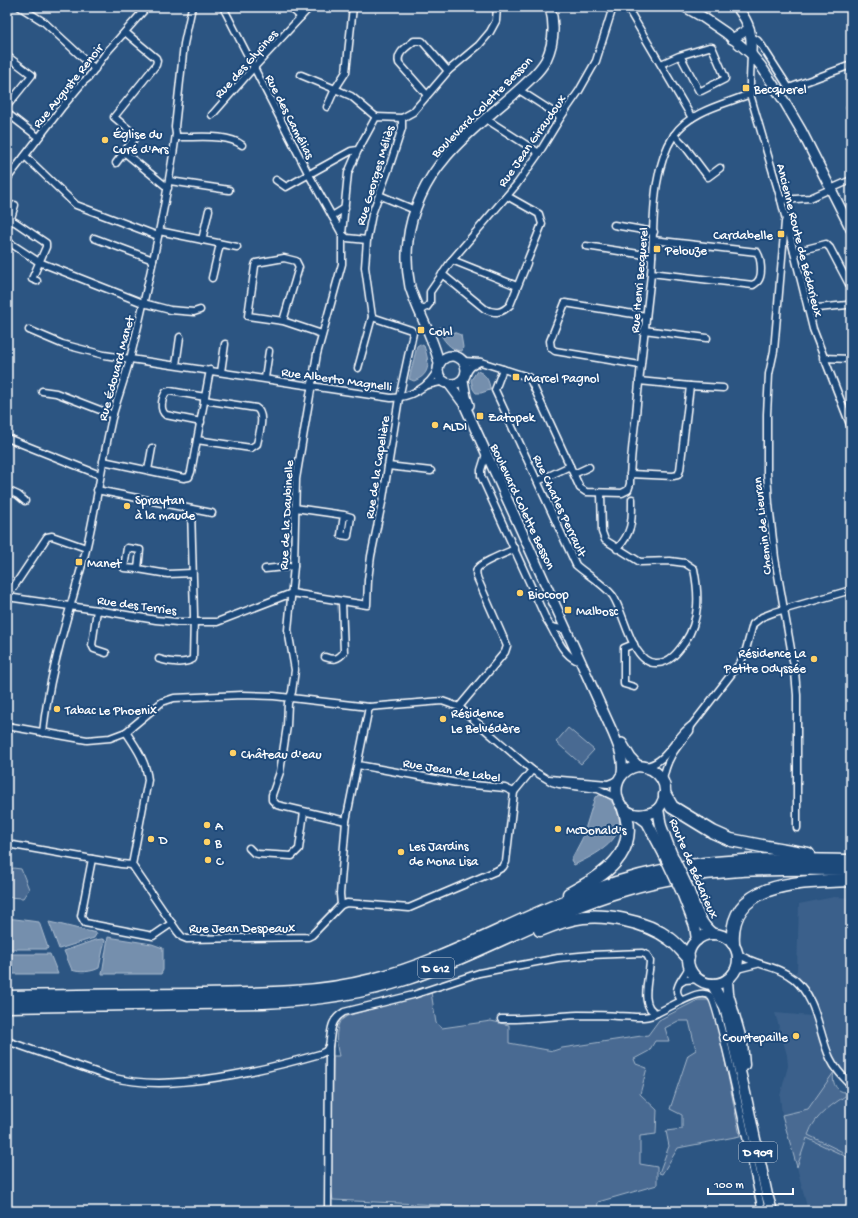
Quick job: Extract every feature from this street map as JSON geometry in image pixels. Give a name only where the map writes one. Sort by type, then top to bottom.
[{"type":"highway","points":[[665,795],[672,807],[713,832],[731,840],[802,853],[851,857]]},
{"type":"highway","points":[[408,969],[471,938],[557,900],[581,887],[608,869],[624,849],[628,834],[628,820],[624,808]]},
{"type":"highway","name":"D 612","points":[[7,997],[230,994],[303,991],[336,987],[370,981],[408,969],[449,953],[574,898],[644,875],[690,866],[736,861],[851,861]]},
{"type":"highway","name":"D 612","points":[[7,1006],[302,1000],[338,996],[365,991],[430,970],[595,899],[636,886],[697,873],[749,869],[851,869]]},
{"type":"highway","points":[[733,943],[732,928],[734,920],[743,906],[761,893],[794,883],[851,880]]},
{"type":"highway","points":[[179,1003],[202,1007],[277,1008],[326,1005],[359,999],[410,985],[468,962],[535,932],[572,919],[583,917],[604,916],[634,922],[644,926],[670,939],[689,961]]},
{"type":"main road","name":"Boulevard Colette Besson","points":[[438,366],[431,336],[410,286],[408,273],[408,243],[415,210],[436,169],[457,145],[519,90],[539,70],[550,50],[553,36],[553,22],[550,7]]},
{"type":"main road","points":[[685,7],[701,16],[732,39],[751,54],[761,66],[784,101],[851,229]]},
{"type":"main road","points":[[737,7],[751,33],[751,54]]},
{"type":"main road","points":[[732,39],[751,33]]},
{"type":"main road","name":"Boulevard Colette Besson","points":[[431,336],[449,356]]},
{"type":"main road","points":[[449,356],[456,357],[463,361],[466,368],[464,377],[459,383],[448,384],[439,378],[438,366],[442,360],[449,356]]},
{"type":"main road","name":"Boulevard Colette Besson","points":[[464,377],[468,402],[564,616],[625,748],[631,758],[641,766]]},
{"type":"main road","name":"Boulevard Colette Besson","points":[[448,384],[464,404],[559,613],[579,662],[621,750],[623,768],[621,776]]},
{"type":"main road","points":[[641,766],[652,769],[658,773],[663,780],[665,795],[658,809],[651,814],[639,816],[624,808],[617,798],[616,791],[621,776],[627,770],[641,766]]},
{"type":"main road","name":"Route de Bédarieux","points":[[658,809],[668,854]]},
{"type":"main road","name":"Route de Bédarieux","points":[[639,816],[647,822],[668,854],[684,889],[702,922],[713,934]]},
{"type":"main road","name":"Route de Bédarieux","points":[[684,889],[695,926],[697,940]]},
{"type":"main road","points":[[707,934],[713,934],[728,938],[733,943],[738,954],[737,969],[727,980],[720,983],[705,983],[693,974],[689,961],[692,944],[697,940],[707,934]]},
{"type":"main road","name":"D 909","points":[[727,980],[728,994],[742,1043],[745,1093]]},
{"type":"main road","name":"D 909","points":[[712,984],[725,1007],[767,1195],[772,1211]]},
{"type":"street","points":[[20,7],[44,22],[95,69]]},
{"type":"street","name":"Rue Auguste Renoir","points":[[7,178],[83,82],[88,78],[106,53],[147,7]]},
{"type":"street","name":"Rue Édouard Manet","points":[[43,733],[54,666],[86,548],[113,415],[130,359],[170,181],[176,137],[175,127],[182,59],[192,7]]},
{"type":"street","points":[[290,7],[301,17]]},
{"type":"street","name":"Rue des Glycines","points":[[212,115],[310,7]]},
{"type":"street","points":[[327,107],[346,72],[353,7]]},
{"type":"street","points":[[301,75],[350,96],[376,117],[402,118],[413,112],[428,96],[448,70],[479,45],[490,32],[496,21],[497,7]]},
{"type":"street","name":"Rue Jean Giraudoux","points":[[419,310],[427,307],[430,303],[430,292],[452,260],[517,184],[579,91],[596,61],[613,7]]},
{"type":"street","points":[[627,7],[692,118]]},
{"type":"street","name":"Rue des Camélias","points":[[226,8],[308,173],[342,234]]},
{"type":"street","points":[[116,163],[135,136],[114,117],[156,65],[157,61],[156,58],[125,32]]},
{"type":"street","points":[[751,33],[762,46],[789,88],[851,64]]},
{"type":"street","points":[[428,96],[399,62],[399,54],[414,41],[422,41],[448,70]]},
{"type":"street","points":[[661,64],[679,56],[712,47],[726,77],[725,79],[701,91],[698,91],[684,61],[679,56]]},
{"type":"street","name":"Ancienne Route de Bédarieux","points":[[751,54],[750,94],[781,200],[785,222],[813,329],[851,427]]},
{"type":"street","points":[[7,56],[32,75],[7,106]]},
{"type":"street","points":[[519,90],[561,117]]},
{"type":"street","name":"Rue Henri Becquerel","points":[[601,493],[622,493],[628,490],[630,484],[640,365],[651,273],[656,189],[660,169],[666,152],[674,135],[681,126],[692,118],[703,112],[750,94]]},
{"type":"street","points":[[851,104],[851,112]]},
{"type":"street","points":[[7,113],[38,138]]},
{"type":"street","name":"Rue de la Daubinelle","points":[[304,812],[277,805],[272,800],[272,795],[280,772],[287,726],[289,697],[292,692],[295,670],[288,630],[294,566],[296,478],[322,334],[342,264],[342,234],[348,173],[358,150],[376,117]]},
{"type":"street","name":"Rue Georges Méliès","points":[[358,368],[372,317],[365,267],[367,240],[372,214],[402,128],[402,118]]},
{"type":"street","points":[[486,119],[539,153]]},
{"type":"street","points":[[674,135],[684,145],[708,177],[720,168]]},
{"type":"street","points":[[176,137],[194,138],[203,136],[236,141],[242,145]]},
{"type":"street","points":[[276,180],[286,186],[351,151],[358,150]]},
{"type":"street","points":[[124,152],[168,188]]},
{"type":"street","points":[[25,156],[76,205],[158,234],[202,240],[237,247]]},
{"type":"street","points":[[781,200],[810,198],[851,180]]},
{"type":"street","points":[[170,181],[230,190]]},
{"type":"street","points":[[379,195],[415,210]]},
{"type":"street","points":[[442,274],[485,309],[491,312],[498,312],[510,305],[542,224],[539,214],[507,196]]},
{"type":"street","points":[[15,205],[8,222],[15,222],[46,243],[46,247],[32,279],[37,281]]},
{"type":"street","points":[[332,216],[345,208]]},
{"type":"street","points":[[202,240],[209,210]]},
{"type":"street","name":"Chemin de Lieuran","points":[[785,222],[774,344],[769,374],[767,473],[775,558],[795,672],[797,694],[797,828]]},
{"type":"street","points":[[614,225],[654,232]]},
{"type":"street","name":"Rue Georges Méliès","points":[[342,234],[348,238],[367,240]]},
{"type":"street","points":[[94,238],[153,260]]},
{"type":"street","points":[[651,273],[752,285],[758,281],[761,273],[759,255],[757,252],[653,240]]},
{"type":"street","points":[[7,241],[39,262],[143,303],[194,312],[200,310]]},
{"type":"street","points":[[212,278],[220,244]]},
{"type":"street","points":[[794,252],[826,244],[830,248],[851,288]]},
{"type":"street","points":[[586,246],[652,256]]},
{"type":"street","points":[[282,321],[299,267],[296,261],[284,258],[256,263],[248,316],[282,321],[322,334]]},
{"type":"street","points":[[452,260],[517,286]]},
{"type":"street","points":[[808,309],[847,305],[851,302]]},
{"type":"street","points":[[640,365],[555,351],[551,348],[550,341],[565,303],[646,316]]},
{"type":"street","name":"Rue de la Capelière","points":[[342,602],[367,605],[371,556],[382,504],[399,398],[413,333],[411,330],[372,317]]},
{"type":"street","name":"Rue Alberto Magnelli","points":[[29,330],[62,344],[90,352],[391,398],[399,398],[426,385]]},
{"type":"street","points":[[644,330],[706,338]]},
{"type":"street","points":[[176,366],[180,337]]},
{"type":"street","points":[[220,372],[224,344]]},
{"type":"street","name":"Rue Alberto Magnelli","points":[[264,378],[269,351]]},
{"type":"street","points":[[823,358],[851,359]]},
{"type":"street","points":[[463,361],[481,362],[528,377],[580,488],[586,492],[601,493]]},
{"type":"street","points":[[464,377],[471,367],[481,362]]},
{"type":"street","points":[[426,385],[435,376],[438,366]]},
{"type":"street","name":"Rue Charles Perrault","points":[[502,369],[495,390],[576,565],[612,595],[637,652],[645,661],[654,664],[662,663],[669,660],[676,654],[686,641],[694,626],[697,610],[696,578],[694,569],[685,563],[670,561],[640,562],[617,549],[605,540],[602,532],[601,493]]},
{"type":"street","points":[[103,461],[184,478],[189,477],[210,370]]},
{"type":"street","points":[[639,381],[723,388]]},
{"type":"street","points":[[426,385],[440,382],[448,384]]},
{"type":"street","points":[[630,474],[678,475],[680,470],[690,386]]},
{"type":"street","points":[[197,440],[251,448],[257,444],[262,415],[260,410],[256,408],[205,399],[170,390],[164,394],[161,410],[162,413],[201,422]]},
{"type":"street","points":[[42,391],[56,393],[113,415]]},
{"type":"street","points":[[7,438],[100,475]]},
{"type":"street","points":[[148,470],[152,448]]},
{"type":"street","points":[[486,454],[481,470],[482,476],[546,619],[568,656],[579,662]]},
{"type":"street","points":[[388,466],[431,471]]},
{"type":"street","points":[[538,481],[570,466]]},
{"type":"street","points":[[574,474],[589,467]]},
{"type":"street","points":[[7,490],[25,500]]},
{"type":"street","points":[[97,490],[212,513]]},
{"type":"street","points":[[617,549],[628,535],[632,524],[632,499]]},
{"type":"street","points":[[295,508],[344,515]]},
{"type":"street","points":[[159,659],[168,662],[188,662],[192,659],[193,622],[191,509]]},
{"type":"street","points":[[7,596],[47,538],[52,536],[86,548]]},
{"type":"street","points":[[459,707],[505,652],[507,646],[476,575],[477,570],[481,565],[515,549]]},
{"type":"street","points":[[265,569],[294,566]]},
{"type":"street","points":[[138,570],[168,574],[192,573]]},
{"type":"street","points":[[663,780],[665,767],[671,755],[690,731],[692,725],[740,663],[745,653],[753,624],[762,617],[851,590]]},
{"type":"street","points":[[292,593],[342,602],[344,652],[340,657],[335,659],[325,657]]},
{"type":"street","name":"Rue des Terries","points":[[7,596],[156,620],[177,622],[218,622],[292,593]]},
{"type":"street","points":[[97,610],[92,645],[94,649],[106,653]]},
{"type":"street","points":[[559,613],[561,629],[579,662]]},
{"type":"street","points":[[552,627],[561,629]]},
{"type":"street","points":[[634,644],[624,648],[624,684],[634,687]]},
{"type":"street","points":[[7,726],[88,740],[110,738],[126,732],[162,702],[174,698],[242,695],[289,697],[369,707],[442,701],[459,707],[532,770],[552,782],[598,789],[617,798]]},
{"type":"street","points":[[369,707],[346,821],[340,894],[341,905],[347,903],[409,908],[503,867],[506,862],[514,792]]},
{"type":"street","points":[[641,766],[652,766],[658,762],[686,728],[692,725]]},
{"type":"street","points":[[7,844],[132,865],[148,780],[147,770],[143,758],[126,732]]},
{"type":"street","name":"Rue Jean de Label","points":[[358,764],[463,784],[505,788],[514,792],[532,770]]},
{"type":"street","points":[[546,778],[608,784],[621,776]]},
{"type":"street","points":[[249,848],[254,853],[258,854],[292,856],[299,849],[304,812],[346,821]]},
{"type":"street","points":[[92,859],[81,916],[85,923],[153,936],[172,923]]},
{"type":"street","name":"Rue Jean Despeaux","points":[[132,865],[182,937],[187,939],[308,937],[312,935],[341,905]]},
{"type":"street","points":[[328,1211],[330,1046],[333,1021],[344,1012],[413,995],[479,973],[575,956],[642,953],[647,955],[650,961],[647,985],[648,1007],[651,1011],[657,1013]]},
{"type":"street","points":[[738,954],[758,964],[777,968],[794,980],[807,994],[814,1006],[830,1058],[837,1069],[851,1085]]},
{"type":"street","points":[[681,1001],[677,991],[679,984],[686,974],[689,961]]},
{"type":"street","points":[[737,969],[758,964]]},
{"type":"street","points":[[679,984],[685,980],[698,979]]},
{"type":"street","points":[[501,1019],[520,1020],[558,1016],[596,1015],[642,1018],[651,1016],[699,994],[711,996],[717,1010],[762,1211]]},
{"type":"street","points":[[7,1041],[110,1077],[127,1081],[159,1083],[238,1074],[320,1054],[326,1051],[330,1046]]},
{"type":"shaded area","points":[[440,327],[461,335],[463,347],[462,351],[454,349],[445,341],[440,333]]},
{"type":"shaded area","points":[[420,344],[424,346],[428,366],[424,375],[414,381],[409,379],[417,346]]},
{"type":"shaded area","points":[[477,371],[486,378],[490,390],[476,393],[473,389],[471,380]]},
{"type":"shaded area","points":[[568,728],[594,750],[581,764],[556,742]]},
{"type":"shaded area","points":[[600,795],[608,799],[617,811],[619,821],[618,830],[608,845],[574,865],[571,860],[582,839],[595,797]]},
{"type":"shaded area","points":[[13,868],[21,869],[29,889],[23,898],[7,897],[7,875]]},
{"type":"shaded area","points":[[834,897],[851,898],[851,1080],[840,1067],[834,1056],[819,1009],[811,994],[806,985],[793,974],[797,971],[799,904]]},
{"type":"shaded area","points":[[7,918],[39,922],[48,948],[7,949]]},
{"type":"shaded area","points":[[49,922],[97,933],[94,938],[59,949]]},
{"type":"shaded area","points":[[108,937],[152,944],[163,948],[163,970],[161,974],[102,974]]},
{"type":"shaded area","points":[[102,939],[105,940],[99,968],[86,972],[72,970],[64,951]]},
{"type":"shaded area","points":[[7,954],[50,954],[58,974],[7,974]]},
{"type":"shaded area","points":[[431,992],[436,1023],[442,1028],[491,1021],[509,1025],[509,1043],[553,1051],[562,1048],[648,1035],[659,1020],[698,1000],[710,1000],[716,1016],[740,1136],[678,1148],[662,1174],[659,1173],[669,1146],[666,1131],[682,1129],[682,1115],[670,1109],[688,1055],[696,1050],[689,1021],[678,1021],[665,1028],[669,1041],[655,1041],[649,1051],[634,1059],[636,1064],[647,1068],[640,1094],[657,1110],[656,1134],[640,1136],[640,1164],[657,1167],[657,1185],[598,1202],[597,1210],[593,1211],[503,1211],[504,1208],[333,1200],[331,1187],[333,1056],[339,1056],[336,1038],[340,1021],[347,1016]]},
{"type":"shaded area","points":[[775,1013],[811,1016],[825,1056],[834,1072],[808,1109],[782,1115],[780,1096],[788,1066],[787,1055]]},
{"type":"shaded area","points":[[834,1072],[833,1077],[836,1088],[842,1092],[851,1092],[820,1115],[815,1121],[808,1135],[851,1156],[851,1159],[807,1138],[797,1167],[782,1115],[808,1109]]},
{"type":"shaded area","points":[[851,1092],[851,1156],[808,1135],[816,1119],[825,1110]]},
{"type":"shaded area","points":[[807,1137],[851,1159],[851,1211],[808,1211],[797,1167]]},
{"type":"place","name":"Becquerel","points":[[746,88]]},
{"type":"place","name":"Église du Curé d'Ars","points":[[105,140]]},
{"type":"place","name":"Cardabelle","points":[[781,234]]},
{"type":"place","name":"Pelouze","points":[[657,249]]},
{"type":"place","name":"Cohl","points":[[421,330]]},
{"type":"place","name":"Marcel Pagnol","points":[[516,377]]},
{"type":"place","name":"Zatopek","points":[[480,416]]},
{"type":"place","name":"ALDI","points":[[435,425]]},
{"type":"place","name":"Spraytan à la maude","points":[[127,506]]},
{"type":"place","name":"Manet","points":[[79,562]]},
{"type":"place","name":"Biocoop","points":[[520,593]]},
{"type":"place","name":"Malbosc","points":[[568,610]]},
{"type":"place","name":"Résidence La Petite Odyssée","points":[[814,659]]},
{"type":"place","name":"Tabac Le Phoenix","points":[[57,709]]},
{"type":"place","name":"Résidence Le Belvédère","points":[[443,719]]},
{"type":"place","name":"Château d'eau","points":[[233,753]]},
{"type":"place","name":"A","points":[[207,825]]},
{"type":"place","name":"McDonald's","points":[[558,829]]},
{"type":"place","name":"D","points":[[151,839]]},
{"type":"place","name":"B","points":[[207,842]]},
{"type":"place","name":"Les Jardins de Mona Lisa","points":[[401,852]]},
{"type":"place","name":"C","points":[[208,860]]},
{"type":"place","name":"Courtepaille","points":[[796,1036]]}]
